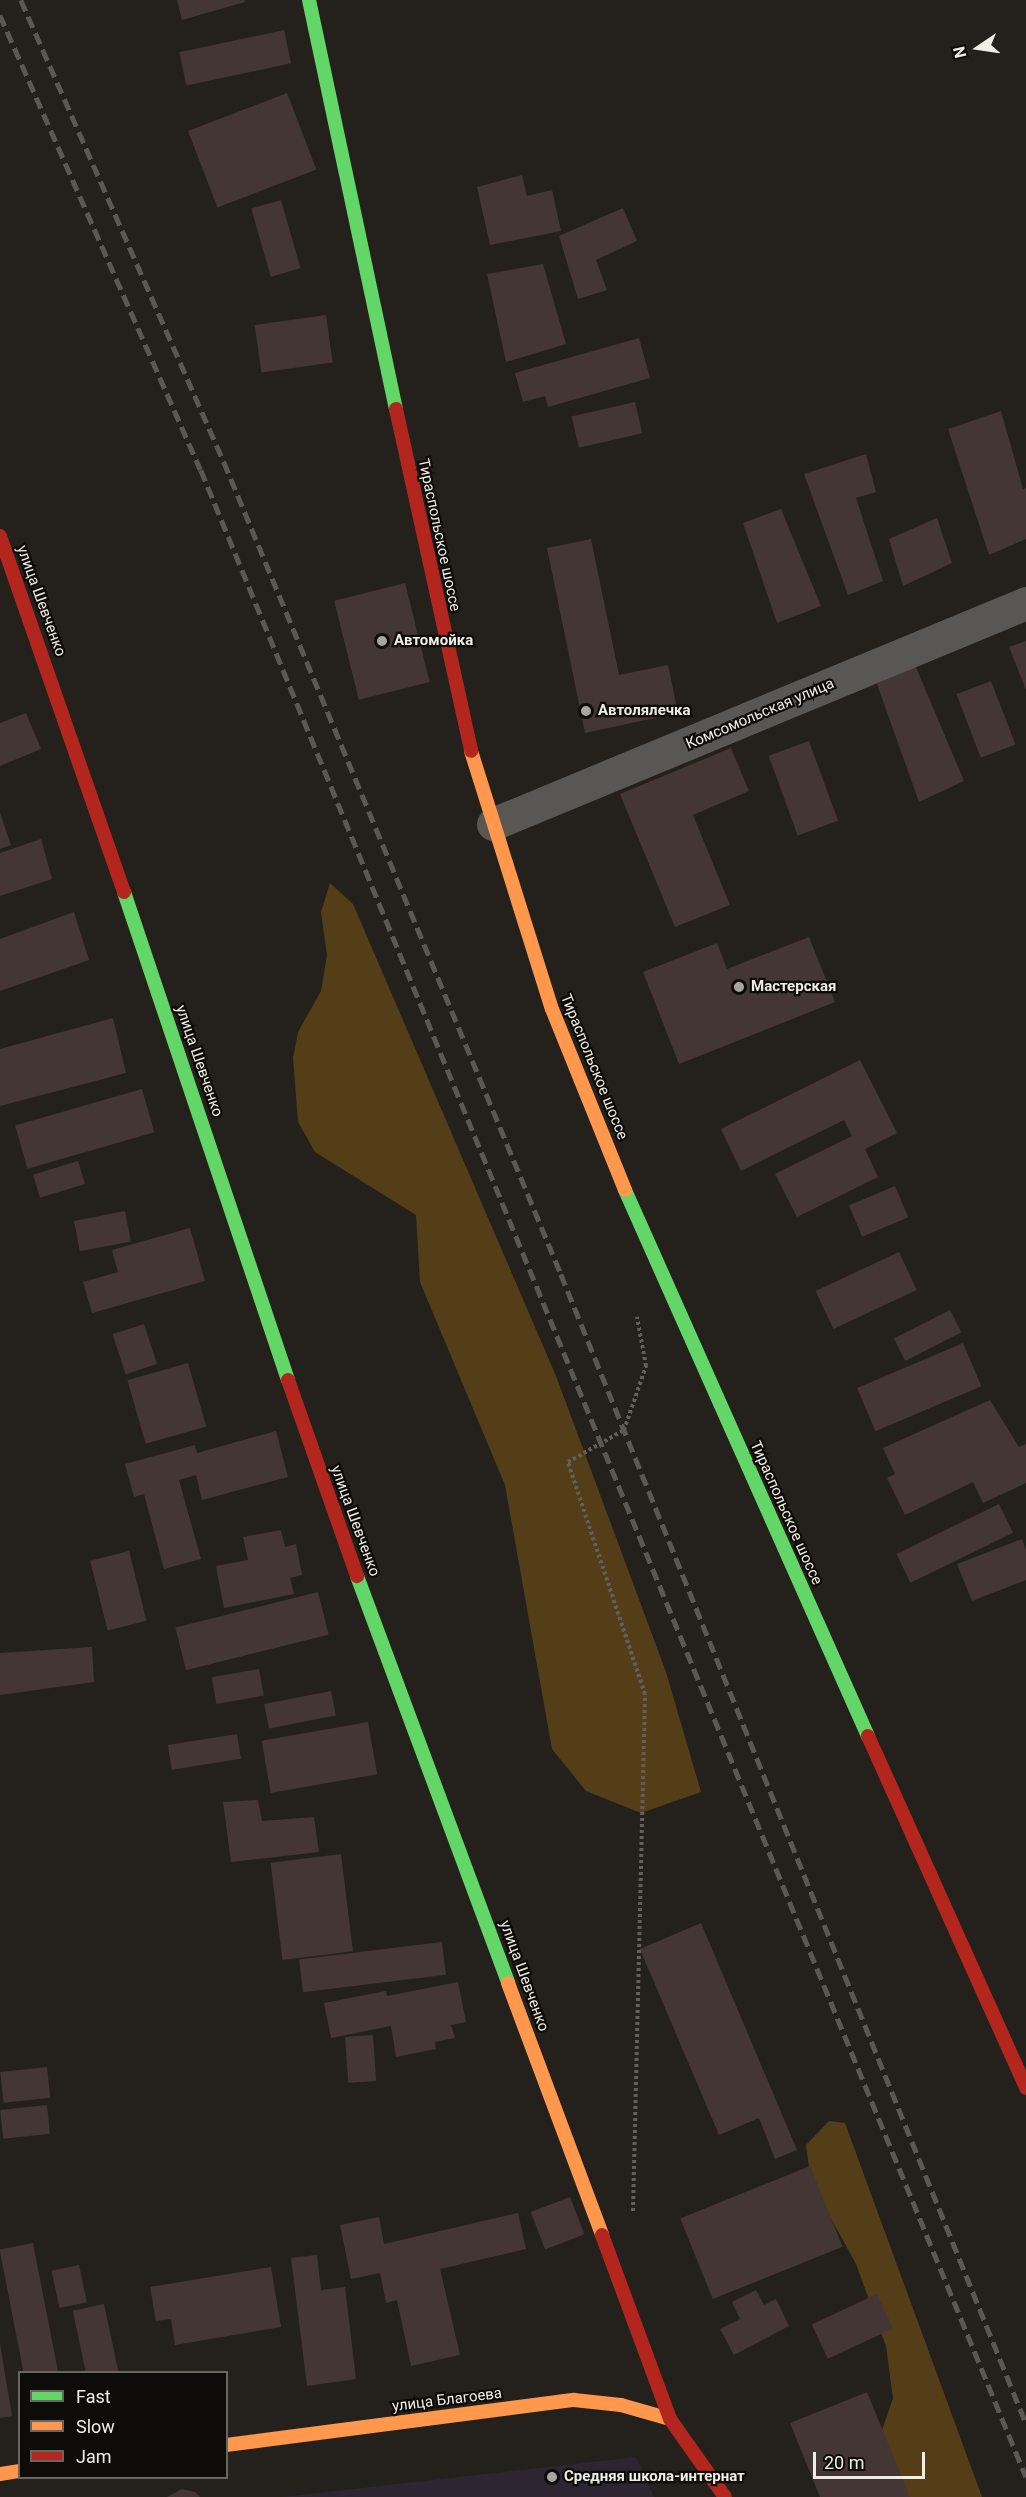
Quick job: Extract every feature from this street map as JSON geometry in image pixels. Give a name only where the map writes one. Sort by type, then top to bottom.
[{"type":"street","name":"Тираспольское шоссе","points":[[309,0],[463,726],[552,1009],[648,1247],[1026,2088]]},
{"type":"street","name":"улица Шевченко","points":[[0,536],[64,711],[322,1481],[670,2419],[725,2497]]},
{"type":"street","name":"Комсомольская улица","points":[[493,824],[1026,603]]},
{"type":"street","name":"улица Благоева","points":[[228,2445],[574,2400],[621,2405],[670,2419]]},
{"type":"street","points":[[0,2474],[18,2471]]},
{"type":"path","points":[[633,2217],[645,1694],[568,1462],[624,1430],[646,1366],[636,1310]]},
{"type":"shaded area","points":[[330,883],[353,904],[556,1376],[666,1672],[701,1792],[641,1813],[586,1791],[552,1749],[505,1485],[420,1282],[416,1215],[315,1152],[298,1122],[293,1058],[298,1032],[321,991],[327,955],[321,912]]},
{"type":"shaded area","points":[[829,2121],[845,2123],[982,2497],[901,2497],[879,2439],[893,2398],[886,2346],[856,2264],[811,2182],[806,2145]]},
{"type":"shaded area","name":"Средняя школа-интернат","points":[[636,2457],[654,2497],[282,2497]]},
{"type":"building","points":[[177,0],[244,0],[245,2],[182,20]]},
{"type":"building","points":[[284,30],[291,63],[186,86],[179,52]]},
{"type":"building","points":[[287,93],[316,170],[217,208],[188,131]]},
{"type":"building","points":[[522,175],[527,196],[552,190],[561,231],[490,245],[477,187]]},
{"type":"building","points":[[281,200],[301,268],[271,277],[251,209]]},
{"type":"building","points":[[623,208],[637,241],[596,260],[607,290],[578,299],[559,236]]},
{"type":"building","points":[[543,264],[566,344],[506,362],[487,274]]},
{"type":"building","points":[[326,315],[333,363],[261,373],[255,325]]},
{"type":"building","points":[[639,338],[650,378],[548,407],[545,396],[523,402],[515,373]]},
{"type":"building","points":[[635,402],[642,433],[579,448],[572,417]]},
{"type":"building","points":[[1001,411],[1023,489],[1026,488],[1026,539],[989,555],[948,429]]},
{"type":"building","points":[[866,454],[876,492],[856,498],[883,581],[848,595],[804,474]]},
{"type":"building","points":[[781,509],[821,606],[777,623],[743,523]]},
{"type":"building","points":[[937,518],[952,563],[903,586],[889,539]]},
{"type":"building","points":[[591,539],[619,675],[668,665],[678,713],[585,733],[547,548]]},
{"type":"building","name":"Автомойка","points":[[405,583],[430,682],[359,700],[334,601]]},
{"type":"building","points":[[1026,641],[1026,690],[1009,647]]},
{"type":"building","points":[[915,665],[964,781],[919,802],[877,684]]},
{"type":"building","points":[[991,681],[1015,744],[981,758],[956,694]]},
{"type":"building","points":[[26,713],[41,749],[0,766],[0,723]]},
{"type":"building","points":[[809,741],[838,821],[798,836],[769,756]]},
{"type":"building","points":[[731,748],[749,791],[693,815],[730,905],[675,927],[620,794]]},
{"type":"building","points":[[0,813],[11,845],[0,849]]},
{"type":"building","points":[[41,839],[52,879],[0,896],[0,853]]},
{"type":"building","points":[[74,912],[89,960],[0,991],[0,939]]},
{"type":"building","name":"Мастерская","points":[[809,937],[835,1002],[679,1064],[643,972],[717,943],[727,969]]},
{"type":"building","points":[[113,1018],[126,1073],[0,1106],[0,1049]]},
{"type":"building","points":[[860,1060],[897,1133],[865,1149],[878,1177],[797,1217],[775,1174],[852,1136],[844,1120],[741,1171],[721,1129]]},
{"type":"building","points":[[142,1089],[154,1132],[28,1169],[15,1125]]},
{"type":"building","points":[[78,1161],[85,1184],[40,1198],[33,1175]]},
{"type":"building","points":[[895,1186],[908,1217],[862,1237],[849,1206]]},
{"type":"building","points":[[125,1211],[131,1241],[80,1251],[74,1221]]},
{"type":"building","points":[[190,1228],[205,1281],[92,1313],[83,1282],[118,1272],[112,1250]]},
{"type":"building","points":[[899,1252],[917,1290],[833,1329],[816,1291]]},
{"type":"building","points":[[950,1310],[961,1332],[905,1361],[894,1339]]},
{"type":"building","points":[[144,1324],[157,1364],[126,1374],[113,1334]]},
{"type":"building","points":[[963,1343],[981,1386],[876,1431],[857,1388]]},
{"type":"building","points":[[188,1363],[206,1426],[146,1444],[127,1380]]},
{"type":"building","points":[[990,1400],[1019,1447],[1026,1444],[1026,1483],[983,1503],[973,1482],[905,1515],[887,1478],[895,1474],[883,1448]]},
{"type":"building","points":[[276,1431],[288,1477],[202,1500],[196,1475],[179,1480],[201,1559],[164,1569],[144,1494],[134,1497],[125,1464],[195,1445],[197,1453]]},
{"type":"building","points":[[999,1504],[1013,1533],[911,1583],[897,1554]]},
{"type":"building","points":[[281,1530],[285,1547],[296,1544],[302,1575],[290,1578],[294,1594],[224,1608],[216,1566],[248,1560],[243,1537]]},
{"type":"building","points":[[1022,1539],[1026,1550],[1026,1580],[972,1601],[957,1564]]},
{"type":"building","points":[[129,1551],[146,1621],[108,1631],[90,1561]]},
{"type":"building","points":[[318,1592],[329,1635],[186,1670],[175,1628]]},
{"type":"building","points":[[92,1647],[94,1682],[0,1695],[0,1653]]},
{"type":"building","points":[[259,1669],[264,1696],[216,1704],[212,1677]]},
{"type":"building","points":[[331,1691],[336,1716],[269,1729],[264,1704]]},
{"type":"building","points":[[368,1722],[377,1774],[271,1793],[262,1741]]},
{"type":"building","points":[[237,1734],[241,1759],[172,1770],[168,1745]]},
{"type":"building","points":[[258,1800],[262,1821],[314,1817],[319,1852],[231,1862],[223,1802]]},
{"type":"building","points":[[341,1854],[353,1951],[282,1960],[271,1863]]},
{"type":"building","points":[[701,1923],[797,2150],[775,2159],[759,2118],[719,2135],[640,1949]]},
{"type":"building","points":[[442,1942],[446,1975],[303,1992],[299,1960]]},
{"type":"building","points":[[458,1982],[466,2022],[451,2025],[455,2038],[435,2042],[436,2049],[396,2057],[391,2026],[331,2038],[324,2003],[386,1991],[387,1996]]},
{"type":"building","points":[[373,2035],[376,2081],[348,2083],[345,2037]]},
{"type":"building","points":[[47,2067],[50,2098],[3,2103],[0,2072]]},
{"type":"building","points":[[47,2105],[50,2134],[3,2139],[0,2110]]},
{"type":"building","points":[[810,2166],[843,2247],[713,2299],[680,2218]]},
{"type":"building","points":[[570,2197],[584,2234],[545,2249],[531,2212]]},
{"type":"building","points":[[518,2213],[526,2249],[440,2269],[460,2355],[411,2366],[397,2300],[386,2303],[380,2273],[351,2279],[340,2225],[379,2217],[384,2244]]},
{"type":"building","points":[[33,2243],[58,2371],[23,2371],[0,2249]]},
{"type":"building","points":[[317,2255],[321,2290],[345,2287],[356,2379],[307,2386],[291,2258]]},
{"type":"building","points":[[79,2265],[87,2302],[60,2308],[52,2271]]},
{"type":"building","points":[[271,2267],[281,2327],[175,2345],[171,2319],[156,2321],[150,2287]]},
{"type":"building","points":[[756,2290],[764,2305],[776,2299],[789,2326],[734,2355],[720,2329],[740,2319],[732,2302]]},
{"type":"building","points":[[877,2294],[893,2328],[828,2359],[812,2324]]},
{"type":"building","points":[[104,2304],[118,2371],[86,2371],[73,2311]]},
{"type":"building","points":[[0,2344],[12,2416],[0,2418]]},
{"type":"building","points":[[867,2392],[910,2497],[820,2497],[790,2423]]},
{"type":"building","points":[[182,2489],[195,2492],[200,2497],[167,2497]]},
{"type":"railway","points":[[21,0],[224,462],[561,1274],[1026,2423]]},
{"type":"railway","points":[[0,15],[201,470],[1026,2477]]},
{"type":"traffic: fast","points":[[309,0],[396,409]]},
{"type":"traffic: fast","points":[[124,892],[288,1380]]},
{"type":"traffic: fast","points":[[625,1190],[868,1736]]},
{"type":"traffic: fast","points":[[357,1576],[508,1983]]},
{"type":"traffic: slow","points":[[471,751],[552,1009],[625,1190]]},
{"type":"traffic: slow","points":[[508,1983],[602,2235]]},
{"type":"traffic: slow","points":[[228,2445],[574,2400],[621,2405],[670,2419]]},
{"type":"traffic: slow","points":[[0,2474],[18,2471]]},
{"type":"traffic: jam","points":[[396,409],[471,751]]},
{"type":"traffic: jam","points":[[0,536],[124,892]]},
{"type":"traffic: jam","points":[[288,1380],[357,1576]]},
{"type":"traffic: jam","points":[[868,1736],[1026,2088]]},
{"type":"traffic: jam","points":[[602,2235],[670,2419],[725,2497]]},
{"type":"place","name":"Автомойка","points":[[382,641]]},
{"type":"place","name":"Автолялечка","points":[[586,711]]},
{"type":"place","name":"Мастерская","points":[[739,987]]},
{"type":"place","name":"Средняя школа-интернат","points":[[552,2477]]}]
